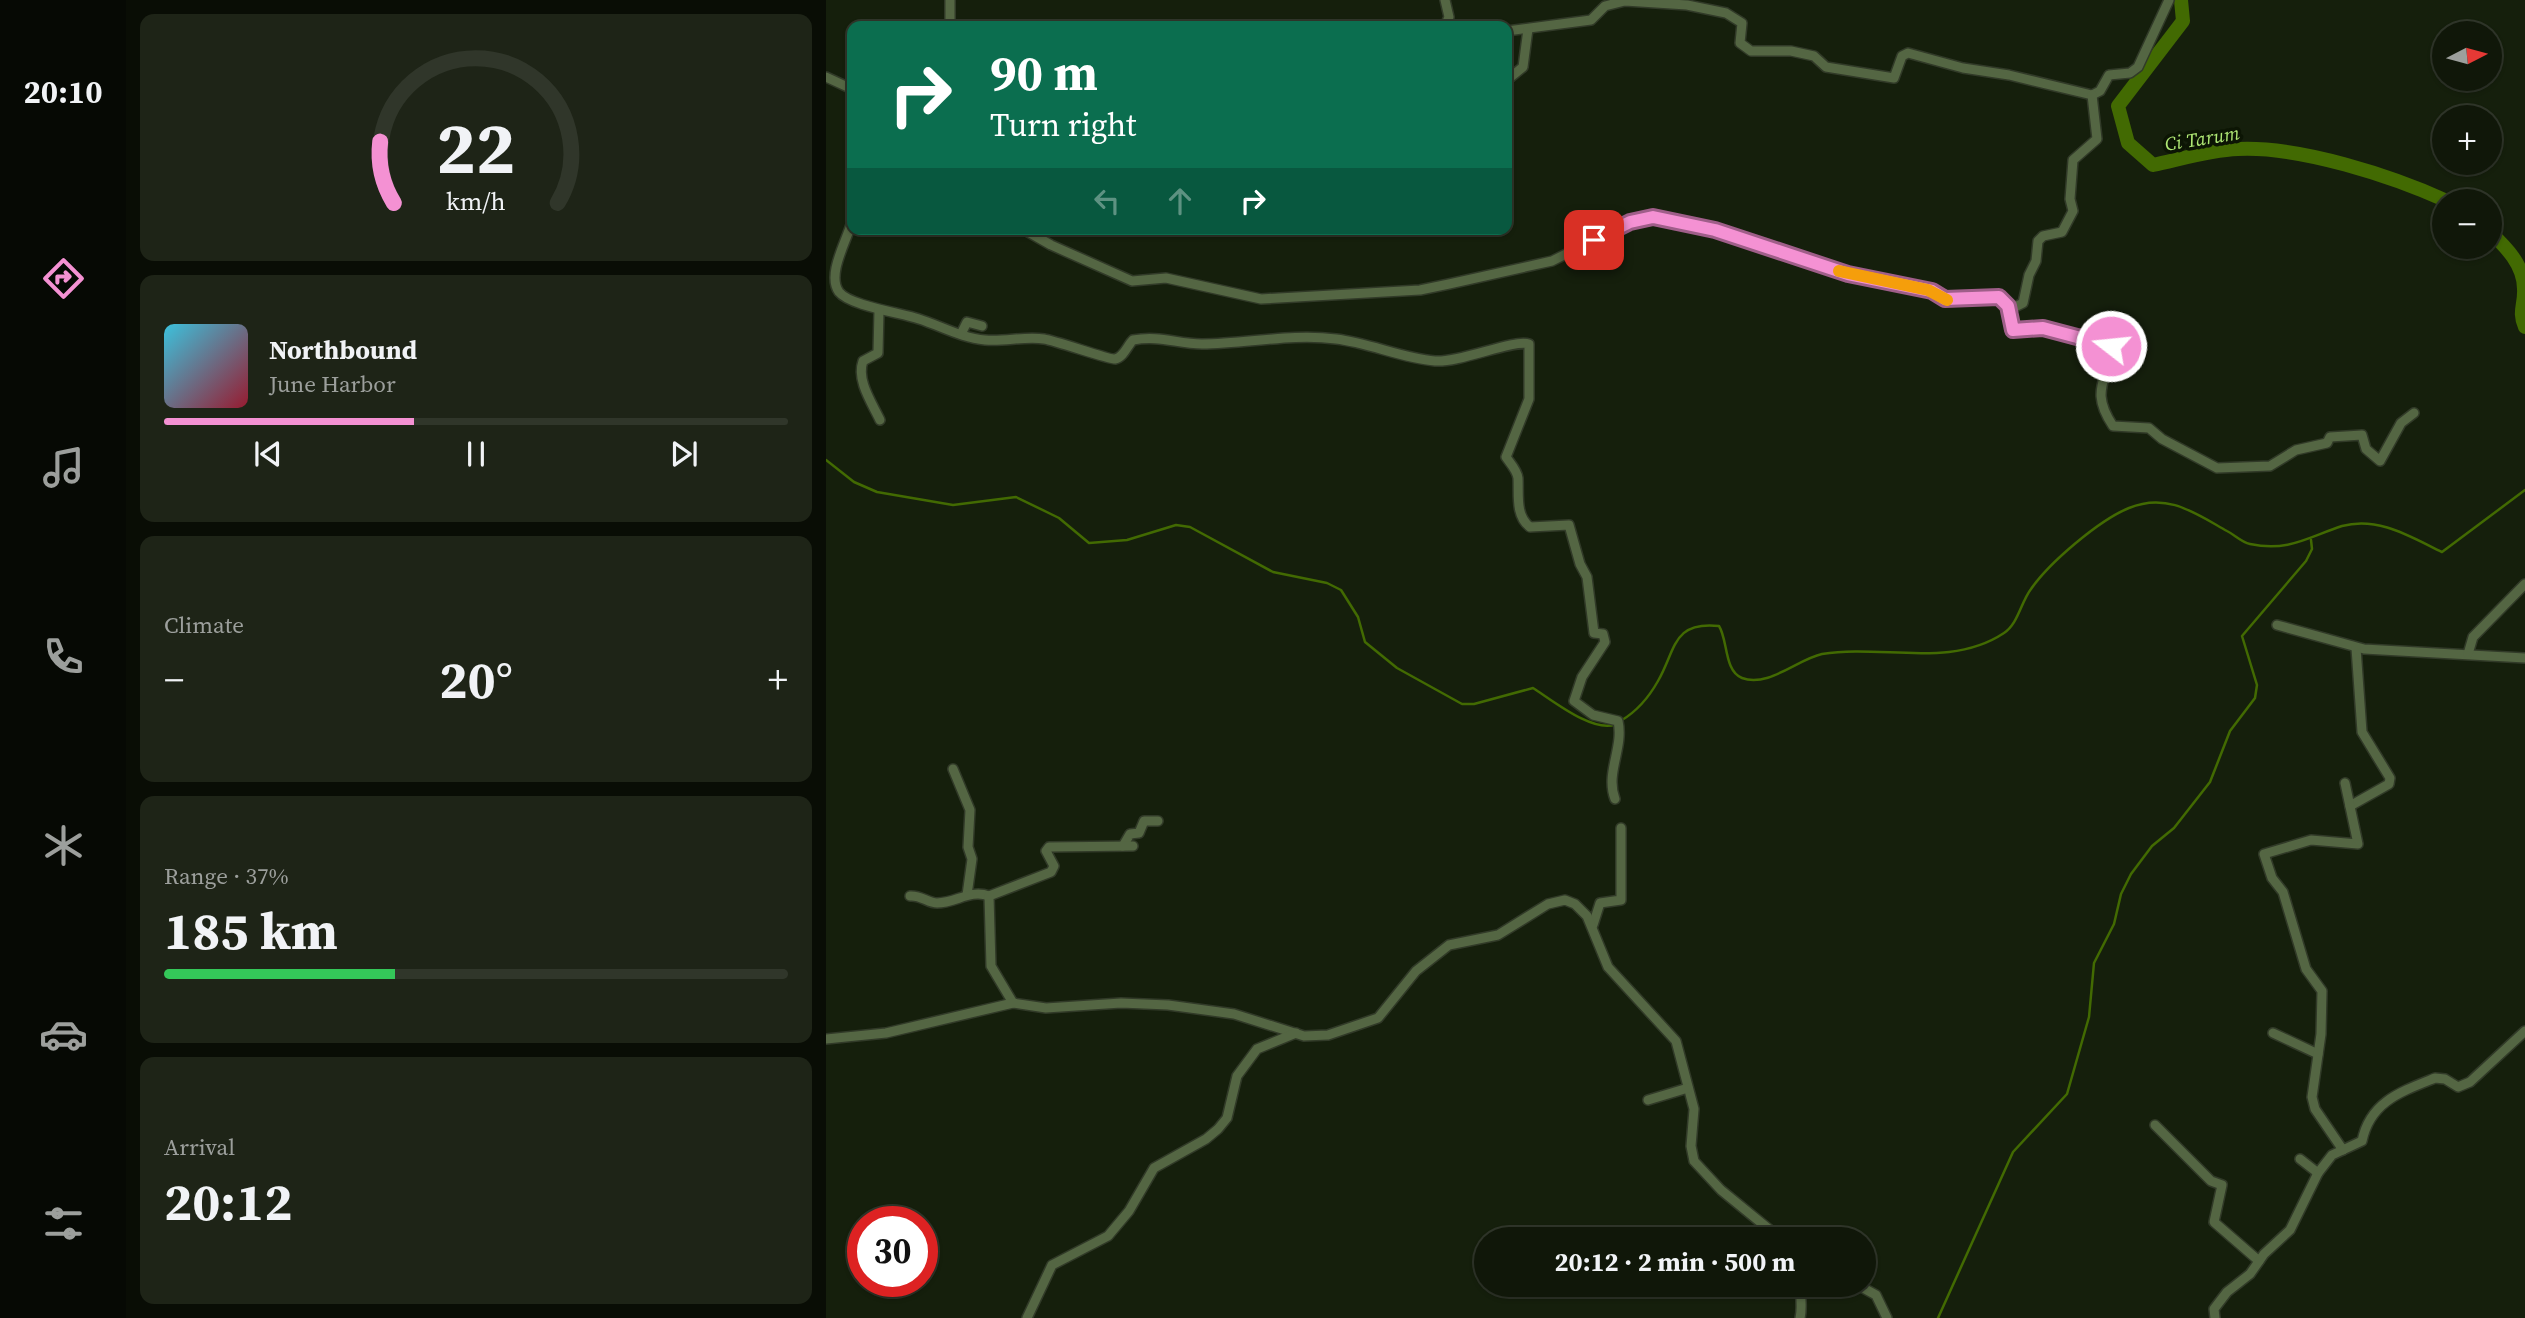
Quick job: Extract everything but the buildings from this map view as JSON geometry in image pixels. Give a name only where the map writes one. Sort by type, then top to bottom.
[{"type":"street","points":[[950,0],[950,21]]},
{"type":"street","points":[[1445,0],[1449,17],[1447,21]]},
{"type":"street","points":[[1512,31],[1594,19],[1606,5],[1624,1],[1687,5],[1726,13],[1742,23],[1740,43],[1751,51],[1791,51],[1814,56],[1821,65],[1833,69],[1894,78],[1902,56],[1908,53],[1963,68],[2009,75],[2092,95],[2100,91],[2109,75],[2132,72],[2138,67],[2169,0]]},
{"type":"street","points":[[1512,76],[1524,67],[1528,29]]},
{"type":"street","points":[[826,77],[847,87]]},
{"type":"street","points":[[2009,310],[2023,303],[2039,241],[2043,236],[2060,233],[2070,221],[2073,208],[2070,199],[2073,160],[2097,139],[2092,95]]},
{"type":"street","points":[[1033,235],[1132,281],[1166,278],[1261,299],[1420,290],[1448,285],[1552,261],[1630,222],[1653,217],[1715,230],[1848,274],[1932,291],[1945,299],[1999,297],[2009,310],[2013,330],[2043,328],[2077,337],[2103,339],[2111,349],[2099,387],[2104,413],[2113,426],[2120,429],[2149,428],[2162,439],[2216,468],[2270,466],[2286,454],[2327,443],[2330,437],[2362,435],[2366,449],[2380,461],[2401,423],[2413,413]]},
{"type":"street","points":[[847,235],[835,271],[836,286],[848,299],[986,340],[1042,338],[1113,359],[1119,357],[1133,340],[1157,338],[1199,344],[1259,338],[1334,339],[1379,347],[1405,357],[1436,361],[1527,342],[1531,373],[1530,397],[1506,457],[1517,475],[1517,493],[1525,523],[1530,527],[1555,524],[1571,526],[1580,564],[1587,575],[1594,633],[1603,634],[1605,642],[1582,677],[1574,700],[1593,715],[1618,721],[1621,740],[1611,784],[1615,799]]},
{"type":"street","points":[[879,310],[878,353],[863,361],[861,369],[864,385],[880,420]]},
{"type":"street","points":[[961,334],[967,322],[982,326]]},
{"type":"street","points":[[2468,654],[2473,637],[2525,584]]},
{"type":"street","points":[[2277,625],[2354,648],[2525,658]]},
{"type":"street","points":[[2350,806],[2389,784],[2385,771],[2362,732],[2354,648]]},
{"type":"street","points":[[953,769],[970,805],[968,847],[972,859],[967,895]]},
{"type":"street","points":[[2343,1150],[2313,1104],[2312,1089],[2318,1054],[2322,991],[2306,970],[2283,892],[2272,878],[2264,855],[2311,839],[2358,845],[2345,783]]},
{"type":"street","points":[[910,896],[923,896],[935,903],[981,893],[989,896],[1051,872],[1054,866],[1046,851],[1049,847],[1128,846],[1130,834],[1139,834],[1144,821],[1158,821]]},
{"type":"street","points":[[1593,925],[1600,903],[1621,900],[1621,828]]},
{"type":"street","points":[[989,896],[991,966],[1013,1003]]},
{"type":"street","points":[[826,1039],[886,1033],[1013,1003],[1046,1007],[1121,1003],[1168,1005],[1234,1014],[1296,1033],[1328,1035],[1378,1018],[1416,971],[1443,949],[1456,942],[1490,937],[1507,931],[1557,900],[1575,904],[1593,925],[1608,967],[1676,1041],[1695,1118],[1691,1146],[1694,1161],[1721,1190],[1766,1227]]},
{"type":"street","points":[[2215,1318],[2214,1310],[2221,1299],[2250,1274],[2290,1230],[2318,1172],[2332,1155],[2362,1141],[2370,1116],[2383,1103],[2435,1078],[2445,1079],[2458,1087],[2470,1082],[2525,1031]]},
{"type":"street","points":[[1027,1318],[1052,1265],[1108,1236],[1129,1211],[1154,1168],[1219,1129],[1227,1118],[1237,1076],[1257,1049],[1296,1033]]},
{"type":"street","points":[[2273,1033],[2318,1054]]},
{"type":"street","points":[[1648,1100],[1688,1088]]},
{"type":"street","points":[[2155,1125],[2211,1181],[2222,1185],[2214,1222],[2259,1261]]},
{"type":"street","points":[[2300,1159],[2318,1172]]},
{"type":"street","points":[[1876,1295],[1887,1318]]},
{"type":"street","points":[[1800,1297],[1803,1308],[1800,1318]]},
{"type":"waterway","name":"Ci Tarum","points":[[2181,0],[2183,21],[2118,106],[2128,143],[2153,165],[2206,153],[2263,149],[2345,164],[2432,195]]},
{"type":"waterway","name":"Ci Tarum","points":[[2502,244],[2521,272],[2524,289],[2522,317],[2525,327]]},
{"type":"waterway","points":[[826,460],[854,482],[877,492],[953,505],[1016,497],[1059,518],[1089,543],[1127,540],[1176,525],[1190,527],[1273,572],[1327,583],[1341,590],[1358,617],[1365,642],[1397,668],[1462,704],[1474,704],[1533,688],[1585,720],[1607,726],[1616,724]]},
{"type":"waterway","points":[[1622,720],[1638,708],[1651,693],[1678,640],[1692,628],[1719,626],[1732,669],[1742,678],[1752,680],[1772,676],[1822,654],[1939,653],[1983,644],[2009,629],[2031,589],[2075,543],[2117,514],[2143,504],[2156,502],[2180,507],[2250,544],[2287,545],[2342,526],[2368,524],[2394,530],[2442,552],[2525,490]]},
{"type":"waterway","points":[[1938,1318],[2013,1152],[2067,1094],[2089,1017],[2094,963],[2114,924],[2121,894],[2131,874],[2152,846],[2174,828],[2210,782],[2230,731],[2255,698],[2257,685],[2242,636],[2306,561],[2312,549],[2311,540]]},
{"type":"slow traffic","points":[[1839,271],[1928,290],[1947,300]]},
{"type":"route","points":[[1594,240],[1630,222],[1648,217],[1678,221],[1745,239],[1848,274],[1932,291],[1945,299],[1999,297],[2008,306],[2013,330],[2043,328],[2077,337],[2103,339],[2111,346]]}]
